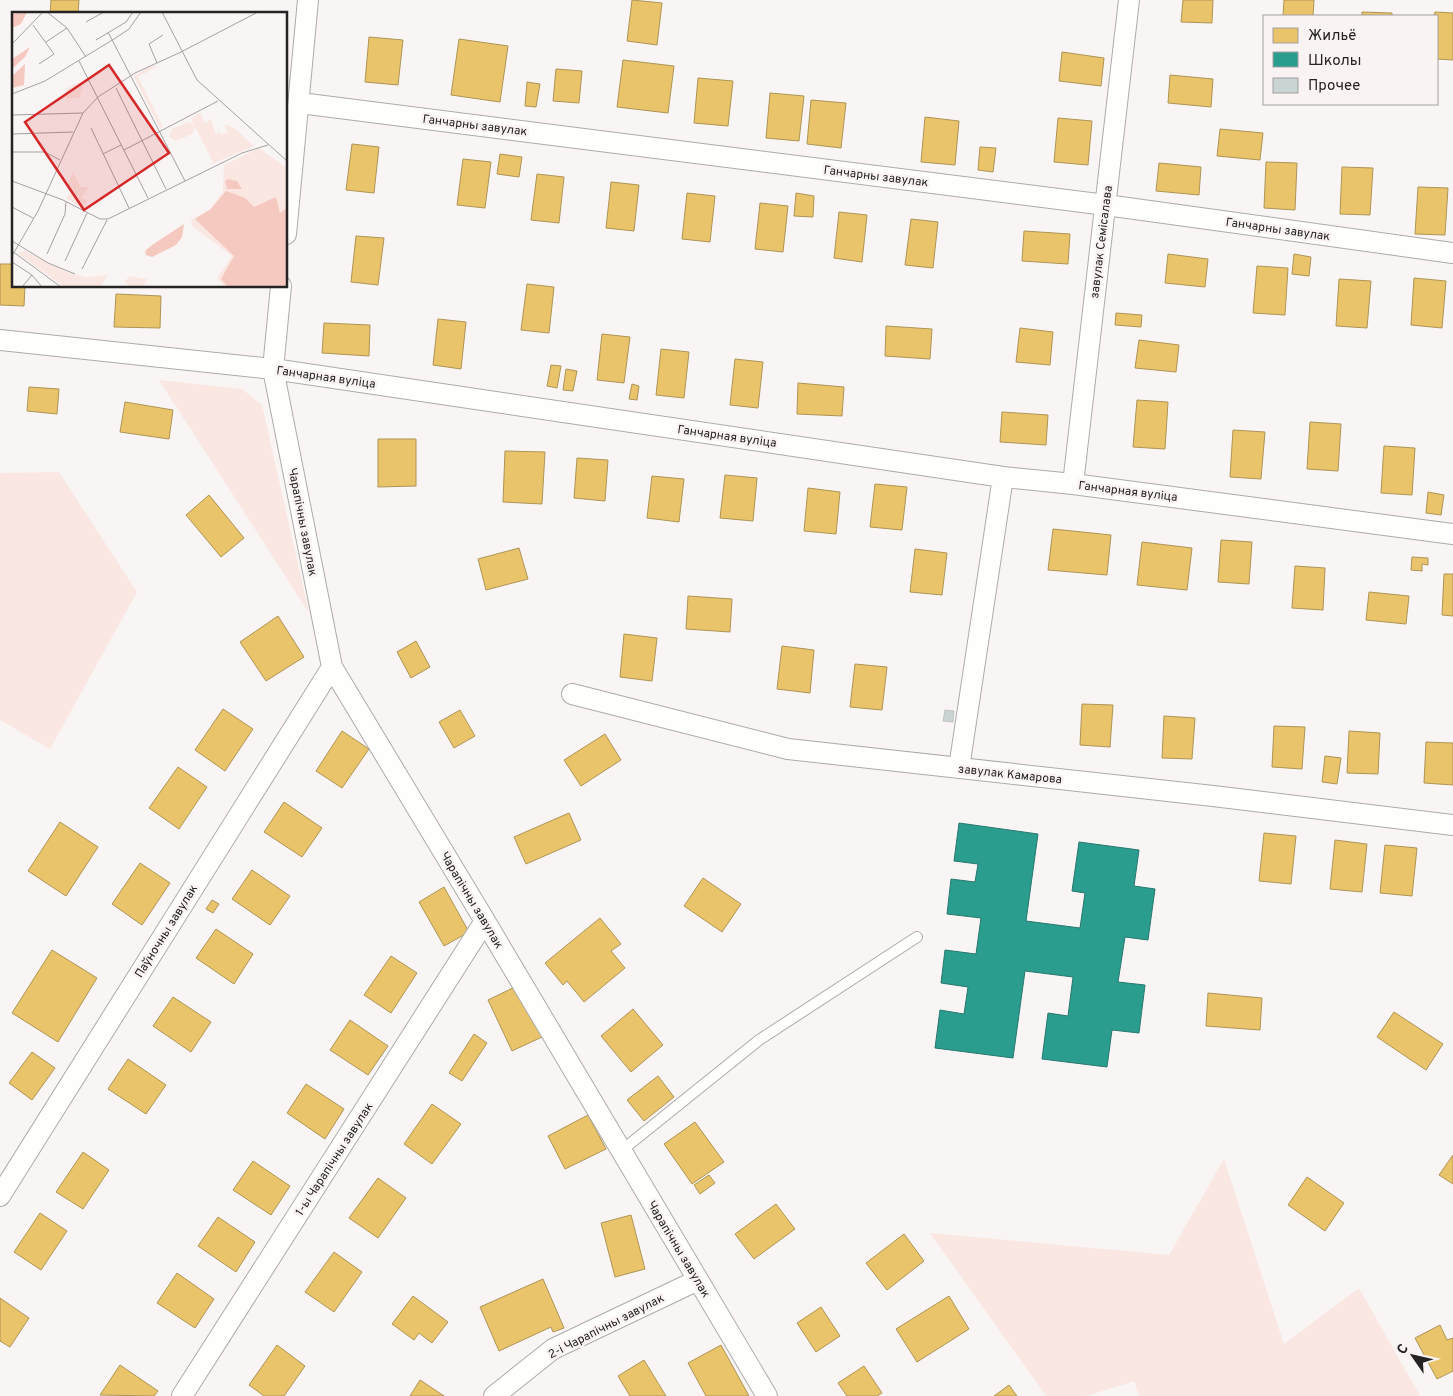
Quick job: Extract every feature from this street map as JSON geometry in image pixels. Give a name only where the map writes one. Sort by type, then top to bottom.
[{"type":"street","points":[[288,215],[308,0]]},
{"type":"street","name":"завулак Семісалава","points":[[1073,484],[1130,0]]},
{"type":"street","name":"Ганчарны завулак","points":[[300,102],[1106,205],[1453,253]]},
{"type":"street","points":[[273,369],[281,288]]},
{"type":"street","name":"Ганчарная вуліца","points":[[0,340],[273,369],[1003,477],[1073,484],[1453,534]]},
{"type":"street","name":"Чарапічны завулак","points":[[273,369],[332,667],[767,1396]]},
{"type":"street","points":[[959,768],[1003,477]]},
{"type":"street","name":"Паўночны завулак","points":[[0,1196],[332,667]]},
{"type":"street","name":"завулак Камарова","points":[[572,694],[788,749],[1453,825]]},
{"type":"street","name":"1-ы Чарапічны завулак","points":[[182,1396],[485,921]]},
{"type":"street","name":"2-і Чарапічны завулак","points":[[494,1396],[553,1349],[698,1280]]},
{"type":"lane","points":[[621,1152],[759,1040],[917,936]]},
{"type":"shaded area","points":[[159,380],[242,389],[262,405],[309,613]]},
{"type":"shaded area","points":[[59,472],[137,592],[50,749],[0,720],[0,473]]},
{"type":"shaded area","points":[[1224,1159],[1284,1344],[1359,1288],[1420,1396],[1139,1396],[1134,1381],[1087,1396],[1046,1396],[930,1233],[1169,1255]]},
{"type":"building: Жильё","points":[[51,0],[79,0],[78,12],[50,12]]},
{"type":"building: Жильё","points":[[632,0],[662,3],[657,45],[627,41]]},
{"type":"building: Жильё","points":[[1183,0],[1213,0],[1212,23],[1181,22]]},
{"type":"building: Жильё","points":[[1284,0],[1314,0],[1313,15],[1283,15]]},
{"type":"building: Жильё","points":[[1362,12],[1392,13],[1392,15],[1362,15]]},
{"type":"building: Жильё","points":[[1435,12],[1453,13],[1453,60],[1438,59],[1438,15],[1434,15]]},
{"type":"building: Жильё","points":[[369,37],[403,40],[398,85],[365,82]]},
{"type":"building: Жильё","points":[[459,39],[508,46],[500,102],[451,95]]},
{"type":"building: Жильё","points":[[1062,52],[1104,58],[1101,86],[1059,81]]},
{"type":"building: Жильё","points":[[623,60],[674,66],[668,113],[617,107]]},
{"type":"building: Жильё","points":[[556,69],[582,71],[579,103],[553,101]]},
{"type":"building: Жильё","points":[[1170,75],[1213,79],[1211,107],[1168,103]]},
{"type":"building: Жильё","points":[[698,78],[733,81],[728,126],[694,123]]},
{"type":"building: Жильё","points":[[527,82],[540,84],[536,107],[525,106]]},
{"type":"building: Жильё","points":[[770,93],[804,96],[799,141],[766,138]]},
{"type":"building: Жильё","points":[[811,100],[846,103],[841,148],[807,144]]},
{"type":"building: Жильё","points":[[925,117],[959,121],[955,165],[921,162]]},
{"type":"building: Жильё","points":[[1058,118],[1092,121],[1088,165],[1054,162]]},
{"type":"building: Жильё","points":[[1220,129],[1263,133],[1260,160],[1217,156]]},
{"type":"building: Жильё","points":[[352,144],[379,147],[374,193],[346,190]]},
{"type":"building: Жильё","points":[[980,147],[996,148],[993,172],[978,170]]},
{"type":"building: Жильё","points":[[500,154],[522,157],[519,177],[497,174]]},
{"type":"building: Жильё","points":[[463,159],[491,162],[485,208],[457,205]]},
{"type":"building: Жильё","points":[[1266,162],[1297,163],[1295,210],[1264,208]]},
{"type":"building: Жильё","points":[[1159,163],[1201,167],[1199,195],[1156,191]]},
{"type":"building: Жильё","points":[[1342,167],[1373,168],[1370,215],[1340,214]]},
{"type":"building: Жильё","points":[[537,174],[564,177],[559,223],[531,220]]},
{"type":"building: Жильё","points":[[611,182],[639,185],[634,231],[606,228]]},
{"type":"building: Жильё","points":[[1418,187],[1448,188],[1445,235],[1415,234]]},
{"type":"building: Жильё","points":[[687,193],[715,196],[710,242],[682,239]]},
{"type":"building: Жильё","points":[[796,193],[814,196],[813,217],[794,216]]},
{"type":"building: Жильё","points":[[760,203],[788,206],[783,252],[755,249]]},
{"type":"building: Жильё","points":[[839,212],[867,215],[862,262],[834,258]]},
{"type":"building: Жильё","points":[[911,219],[938,222],[933,268],[905,265]]},
{"type":"building: Жильё","points":[[1024,231],[1070,234],[1068,264],[1022,261]]},
{"type":"building: Жильё","points":[[356,236],[384,238],[378,285],[351,282]]},
{"type":"building: Жильё","points":[[1168,254],[1208,259],[1205,287],[1165,283]]},
{"type":"building: Жильё","points":[[1294,254],[1311,257],[1309,276],[1292,274]]},
{"type":"building: Жильё","points":[[0,264],[12,264],[12,288],[25,288],[24,306],[0,305]]},
{"type":"building: Жильё","points":[[1257,266],[1288,268],[1285,315],[1253,313]]},
{"type":"building: Жильё","points":[[1414,278],[1446,281],[1442,328],[1411,325]]},
{"type":"building: Жильё","points":[[1339,279],[1371,281],[1367,328],[1336,326]]},
{"type":"building: Жильё","points":[[527,284],[554,287],[549,333],[521,330]]},
{"type":"building: Жильё","points":[[116,294],[161,296],[160,328],[114,327]]},
{"type":"building: Жильё","points":[[1116,313],[1142,315],[1141,327],[1115,325]]},
{"type":"building: Жильё","points":[[438,319],[466,322],[461,369],[433,365]]},
{"type":"building: Жильё","points":[[324,323],[370,325],[369,356],[322,353]]},
{"type":"building: Жильё","points":[[886,326],[932,329],[930,359],[885,356]]},
{"type":"building: Жильё","points":[[1020,328],[1053,332],[1050,365],[1016,362]]},
{"type":"building: Жильё","points":[[602,334],[630,337],[624,383],[597,380]]},
{"type":"building: Жильё","points":[[1139,340],[1179,345],[1176,372],[1135,368]]},
{"type":"building: Жильё","points":[[661,349],[689,352],[684,398],[656,395]]},
{"type":"building: Жильё","points":[[735,359],[763,362],[758,408],[730,405]]},
{"type":"building: Жильё","points":[[551,365],[561,366],[557,388],[547,386]]},
{"type":"building: Жильё","points":[[566,369],[577,371],[573,391],[563,390]]},
{"type":"building: Жильё","points":[[798,383],[844,387],[842,416],[797,414]]},
{"type":"building: Жильё","points":[[632,384],[639,386],[637,400],[629,399]]},
{"type":"building: Жильё","points":[[29,387],[59,389],[57,414],[27,411]]},
{"type":"building: Жильё","points":[[1137,400],[1168,402],[1165,449],[1133,447]]},
{"type":"building: Жильё","points":[[125,402],[173,410],[169,439],[120,432]]},
{"type":"building: Жильё","points":[[1002,412],[1048,415],[1046,445],[1000,442]]},
{"type":"building: Жильё","points":[[1310,422],[1341,424],[1338,471],[1307,469]]},
{"type":"building: Жильё","points":[[1233,430],[1265,432],[1261,479],[1230,477]]},
{"type":"building: Жильё","points":[[378,439],[416,439],[416,486],[378,487]]},
{"type":"building: Жильё","points":[[1384,446],[1415,448],[1412,495],[1381,493]]},
{"type":"building: Жильё","points":[[505,451],[545,452],[542,504],[503,502]]},
{"type":"building: Жильё","points":[[577,458],[608,460],[605,501],[574,498]]},
{"type":"building: Жильё","points":[[725,475],[757,478],[753,521],[720,518]]},
{"type":"building: Жильё","points":[[652,476],[684,479],[679,522],[647,518]]},
{"type":"building: Жильё","points":[[875,484],[907,487],[902,530],[870,527]]},
{"type":"building: Жильё","points":[[808,488],[840,492],[836,534],[804,531]]},
{"type":"building: Жильё","points":[[1428,492],[1444,495],[1441,515],[1426,513]]},
{"type":"building: Жильё","points":[[209,495],[244,538],[221,557],[186,515]]},
{"type":"building: Жильё","points":[[1053,529],[1111,535],[1107,575],[1048,570]]},
{"type":"building: Жильё","points":[[1221,540],[1252,542],[1249,584],[1218,582]]},
{"type":"building: Жильё","points":[[1142,542],[1192,548],[1187,590],[1137,585]]},
{"type":"building: Жильё","points":[[519,548],[528,579],[486,590],[478,559]]},
{"type":"building: Жильё","points":[[915,549],[947,553],[942,595],[910,592]]},
{"type":"building: Жильё","points":[[1412,557],[1428,558],[1428,565],[1422,564],[1422,571],[1411,570]]},
{"type":"building: Жильё","points":[[1295,566],[1325,568],[1323,610],[1292,608]]},
{"type":"building: Жильё","points":[[1444,574],[1453,574],[1453,616],[1442,615]]},
{"type":"building: Жильё","points":[[1369,592],[1409,596],[1406,624],[1366,620]]},
{"type":"building: Жильё","points":[[688,596],[732,599],[730,632],[686,629]]},
{"type":"building: Жильё","points":[[278,616],[304,657],[266,681],[240,642]]},
{"type":"building: Жильё","points":[[624,634],[657,638],[652,681],[620,677]]},
{"type":"building: Жильё","points":[[416,641],[430,667],[411,678],[397,652]]},
{"type":"building: Жильё","points":[[782,646],[814,650],[810,693],[777,689]]},
{"type":"building: Жильё","points":[[855,664],[887,667],[882,710],[850,707]]},
{"type":"building: Жильё","points":[[1082,704],[1113,705],[1110,747],[1080,745]]},
{"type":"building: Жильё","points":[[223,709],[253,729],[225,771],[195,750]]},
{"type":"building: Жильё","points":[[460,710],[475,736],[454,748],[439,722]]},
{"type":"building: Жильё","points":[[1164,716],[1195,718],[1192,759],[1162,758]]},
{"type":"building: Жильё","points":[[1274,726],[1305,727],[1302,769],[1272,767]]},
{"type":"building: Жильё","points":[[342,731],[369,749],[342,788],[316,771]]},
{"type":"building: Жильё","points":[[1349,731],[1380,733],[1378,774],[1347,773]]},
{"type":"building: Жильё","points":[[605,734],[621,760],[581,786],[564,760]]},
{"type":"building: Жильё","points":[[1426,742],[1453,743],[1453,785],[1424,783]]},
{"type":"building: Жильё","points":[[1325,756],[1341,758],[1337,784],[1322,782]]},
{"type":"building: Жильё","points":[[178,767],[207,787],[179,829],[149,808]]},
{"type":"building: Жильё","points":[[284,802],[322,828],[302,857],[264,832]]},
{"type":"building: Жильё","points":[[569,813],[581,840],[526,864],[514,837]]},
{"type":"building: Жильё","points":[[60,822],[98,847],[66,896],[28,871]]},
{"type":"building: Жильё","points":[[1264,833],[1296,836],[1291,884],[1259,881]]},
{"type":"building: Жильё","points":[[1335,840],[1367,844],[1362,892],[1330,889]]},
{"type":"building: Жильё","points":[[1385,845],[1417,848],[1412,896],[1380,893]]},
{"type":"building: Жильё","points":[[140,863],[170,883],[142,925],[112,904]]},
{"type":"building: Жильё","points":[[252,870],[290,896],[270,925],[232,899]]},
{"type":"building: Жильё","points":[[703,878],[741,904],[722,932],[684,906]]},
{"type":"building: Жильё","points":[[444,887],[469,932],[444,946],[419,902]]},
{"type":"building: Жильё","points":[[212,900],[219,904],[213,913],[206,909]]},
{"type":"building: Жильё","points":[[600,918],[621,944],[611,951],[625,968],[584,1002],[567,981],[563,985],[545,963]]},
{"type":"building: Жильё","points":[[216,929],[253,954],[234,984],[196,958]]},
{"type":"building: Жильё","points":[[52,950],[97,978],[58,1042],[12,1013]]},
{"type":"building: Жильё","points":[[391,956],[417,973],[391,1013],[364,995]]},
{"type":"building: Жильё","points":[[517,986],[542,1037],[512,1051],[488,1000]]},
{"type":"building: Жильё","points":[[1208,993],[1262,998],[1260,1030],[1206,1026]]},
{"type":"building: Жильё","points":[[173,997],[211,1022],[191,1052],[153,1026]]},
{"type":"building: Жильё","points":[[633,1009],[663,1045],[631,1072],[601,1036]]},
{"type":"building: Жильё","points":[[1394,1012],[1443,1044],[1426,1070],[1377,1037]]},
{"type":"building: Жильё","points":[[350,1020],[388,1046],[368,1075],[330,1050]]},
{"type":"building: Жильё","points":[[474,1034],[487,1043],[462,1081],[449,1073]]},
{"type":"building: Жильё","points":[[32,1052],[55,1068],[32,1100],[9,1083]]},
{"type":"building: Жильё","points":[[128,1059],[166,1085],[146,1114],[108,1089]]},
{"type":"building: Жильё","points":[[658,1076],[674,1097],[644,1121],[627,1100]]},
{"type":"building: Жильё","points":[[306,1084],[344,1109],[325,1139],[287,1113]]},
{"type":"building: Жильё","points":[[432,1104],[461,1124],[432,1164],[404,1144]]},
{"type":"building: Жильё","points":[[588,1115],[606,1149],[565,1169],[548,1136]]},
{"type":"building: Жильё","points":[[695,1122],[724,1162],[692,1184],[664,1144]]},
{"type":"building: Жильё","points":[[83,1152],[109,1170],[83,1209],[56,1192]]},
{"type":"building: Жильё","points":[[1453,1155],[1453,1184],[1439,1175]]},
{"type":"building: Жильё","points":[[253,1161],[290,1186],[271,1215],[233,1190]]},
{"type":"building: Жильё","points":[[709,1175],[715,1183],[700,1194],[694,1185]]},
{"type":"building: Жильё","points":[[1307,1177],[1344,1203],[1325,1231],[1288,1205]]},
{"type":"building: Жильё","points":[[378,1178],[406,1198],[378,1238],[349,1218]]},
{"type":"building: Жильё","points":[[776,1204],[795,1229],[754,1259],[735,1234]]},
{"type":"building: Жильё","points":[[40,1213],[67,1231],[41,1270],[14,1252]]},
{"type":"building: Жильё","points":[[631,1215],[645,1269],[615,1277],[601,1223]]},
{"type":"building: Жильё","points":[[218,1217],[255,1242],[236,1272],[198,1246]]},
{"type":"building: Жильё","points":[[904,1234],[924,1261],[887,1290],[866,1263]]},
{"type":"building: Жильё","points":[[334,1252],[362,1272],[334,1312],[305,1292]]},
{"type":"building: Жильё","points":[[177,1273],[214,1299],[195,1328],[157,1303]]},
{"type":"building: Жильё","points":[[543,1279],[564,1328],[553,1332],[551,1327],[499,1351],[480,1307]]},
{"type":"building: Жильё","points":[[413,1296],[448,1322],[432,1343],[419,1333],[414,1340],[392,1324]]},
{"type":"building: Жильё","points":[[949,1296],[969,1329],[917,1362],[896,1329]]},
{"type":"building: Жильё","points":[[0,1298],[29,1318],[10,1347],[0,1341]]},
{"type":"building: Жильё","points":[[821,1307],[840,1336],[816,1352],[797,1323]]},
{"type":"building: Жильё","points":[[1440,1325],[1447,1340],[1453,1338],[1453,1371],[1437,1379],[1415,1338]]},
{"type":"building: Жильё","points":[[277,1345],[305,1366],[284,1396],[264,1396],[249,1385]]},
{"type":"building: Жильё","points":[[721,1345],[749,1396],[706,1396],[688,1363]]},
{"type":"building: Жильё","points":[[644,1360],[666,1396],[630,1396],[618,1376]]},
{"type":"building: Жильё","points":[[120,1365],[158,1391],[154,1396],[100,1395]]},
{"type":"building: Жильё","points":[[864,1366],[882,1393],[877,1396],[847,1396],[838,1383]]},
{"type":"building: Жильё","points":[[420,1380],[444,1396],[410,1396]]},
{"type":"building: Жильё","points":[[1009,1385],[1017,1396],[994,1396]]},
{"type":"building: Школы","points":[[959,823],[1038,834],[1026,921],[1080,928],[1085,893],[1072,891],[1079,842],[1139,850],[1134,886],[1155,889],[1148,940],[1125,937],[1118,982],[1145,985],[1139,1033],[1112,1030],[1107,1067],[1042,1059],[1048,1013],[1068,1016],[1073,977],[1025,971],[1013,1058],[935,1048],[940,1010],[964,1014],[968,987],[941,983],[945,950],[976,954],[981,918],[947,914],[951,879],[975,882],[978,864],[954,861]]},
{"type":"building: Прочее","points":[[945,710],[954,711],[953,722],[943,721]]}]
